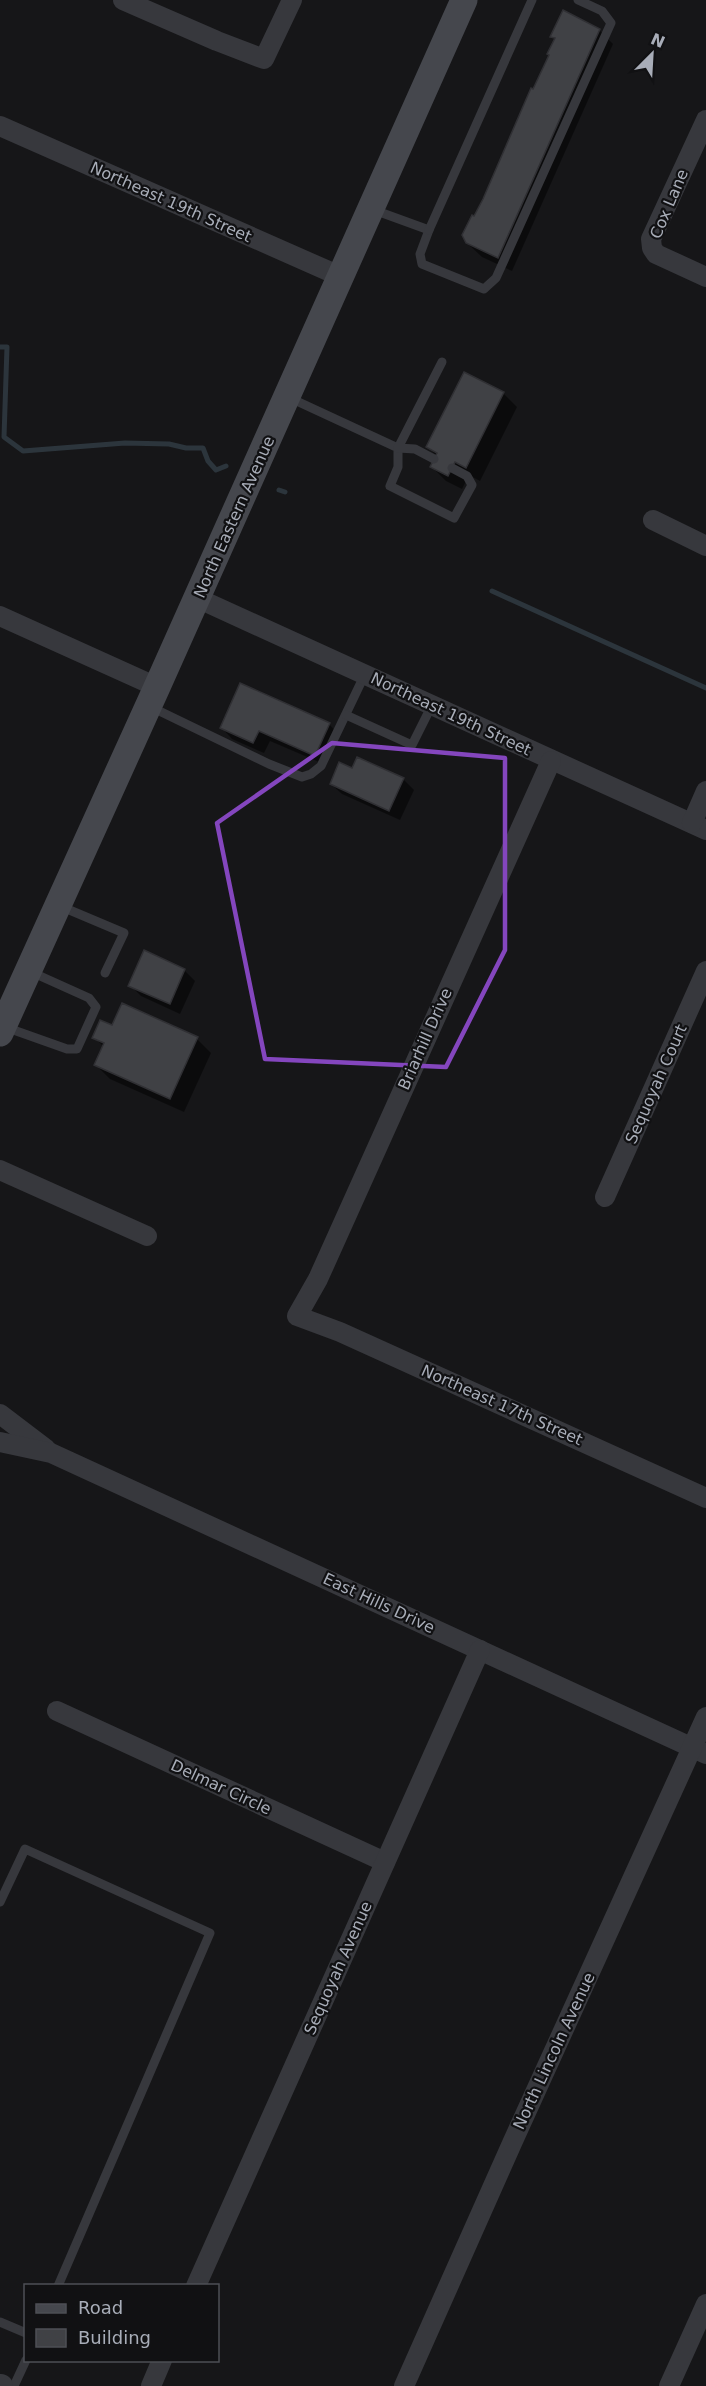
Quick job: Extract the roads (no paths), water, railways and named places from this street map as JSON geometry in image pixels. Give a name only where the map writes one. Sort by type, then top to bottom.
[{"type":"main road","name":"North Eastern Avenue","points":[[3,1020],[153,697],[464,0]]},
{"type":"street","points":[[123,0],[264,59],[292,0]]},
{"type":"street","name":"Cox Lane","points":[[706,120],[651,239],[652,248],[656,254],[706,277]]},
{"type":"street","name":"Northeast 19th Street","points":[[1,130],[342,277]]},
{"type":"street","points":[[653,520],[706,546]]},
{"type":"street","name":"Northeast 19th Street","points":[[197,598],[699,827]]},
{"type":"street","points":[[0,616],[153,697]]},
{"type":"street","name":"Briarhill Drive","points":[[297,1316],[318,1279],[551,761]]},
{"type":"street","points":[[699,827],[706,791]]},
{"type":"street","name":"Sequoyah Court","points":[[605,1197],[706,971]]},
{"type":"street","points":[[0,1170],[147,1236]]},
{"type":"street","name":"Northeast 17th Street","points":[[297,1316],[340,1332],[706,1498]]},
{"type":"street","name":"East Hills Drive","points":[[7,1419],[51,1453],[699,1751]]},
{"type":"street","name":"East Hills Drive","points":[[2,1446],[51,1453]]},
{"type":"street","name":"Sequoyah Avenue","points":[[197,2284],[480,1650]]},
{"type":"street","name":"Delmar Circle","points":[[57,1711],[385,1862]]},
{"type":"street","name":"North Lincoln Avenue","points":[[405,2386],[513,2141],[699,1751],[706,1717]]},
{"type":"street","points":[[669,2386],[706,2304]]},
{"type":"street","points":[[151,2386],[162,2362]]},
{"type":"lane","points":[[532,0],[420,254],[422,264],[484,289],[496,278],[610,23],[602,11],[578,0]]},
{"type":"lane","points":[[371,209],[429,230]]},
{"type":"lane","points":[[442,362],[398,448],[398,467],[390,486],[454,518],[472,485],[467,476],[452,468]]},
{"type":"lane","points":[[288,397],[398,448],[415,449],[434,459]]},
{"type":"lane","points":[[153,697],[302,777],[311,774],[321,766],[365,674]]},
{"type":"lane","points":[[346,715],[412,745],[432,705]]},
{"type":"lane","points":[[58,905],[124,933],[105,973]]},
{"type":"lane","points":[[3,1020],[67,1049],[76,1049],[86,1030],[96,1007],[89,998],[28,970]]},
{"type":"lane","points":[[2,1446],[7,1419]]},
{"type":"lane","points":[[0,1902],[25,1849],[210,1933],[59,2284]]},
{"type":"lane","points":[[0,2322],[24,2332]]},
{"type":"lane","points":[[14,2386],[25,2362]]},
{"type":"waterway","points":[[0,347],[7,347],[4,437],[23,451],[125,443],[169,444],[186,448],[203,448],[208,461],[216,470],[226,466]]},
{"type":"waterway","points":[[279,490],[285,492]]},
{"type":"waterway","points":[[492,591],[706,688]]}]
